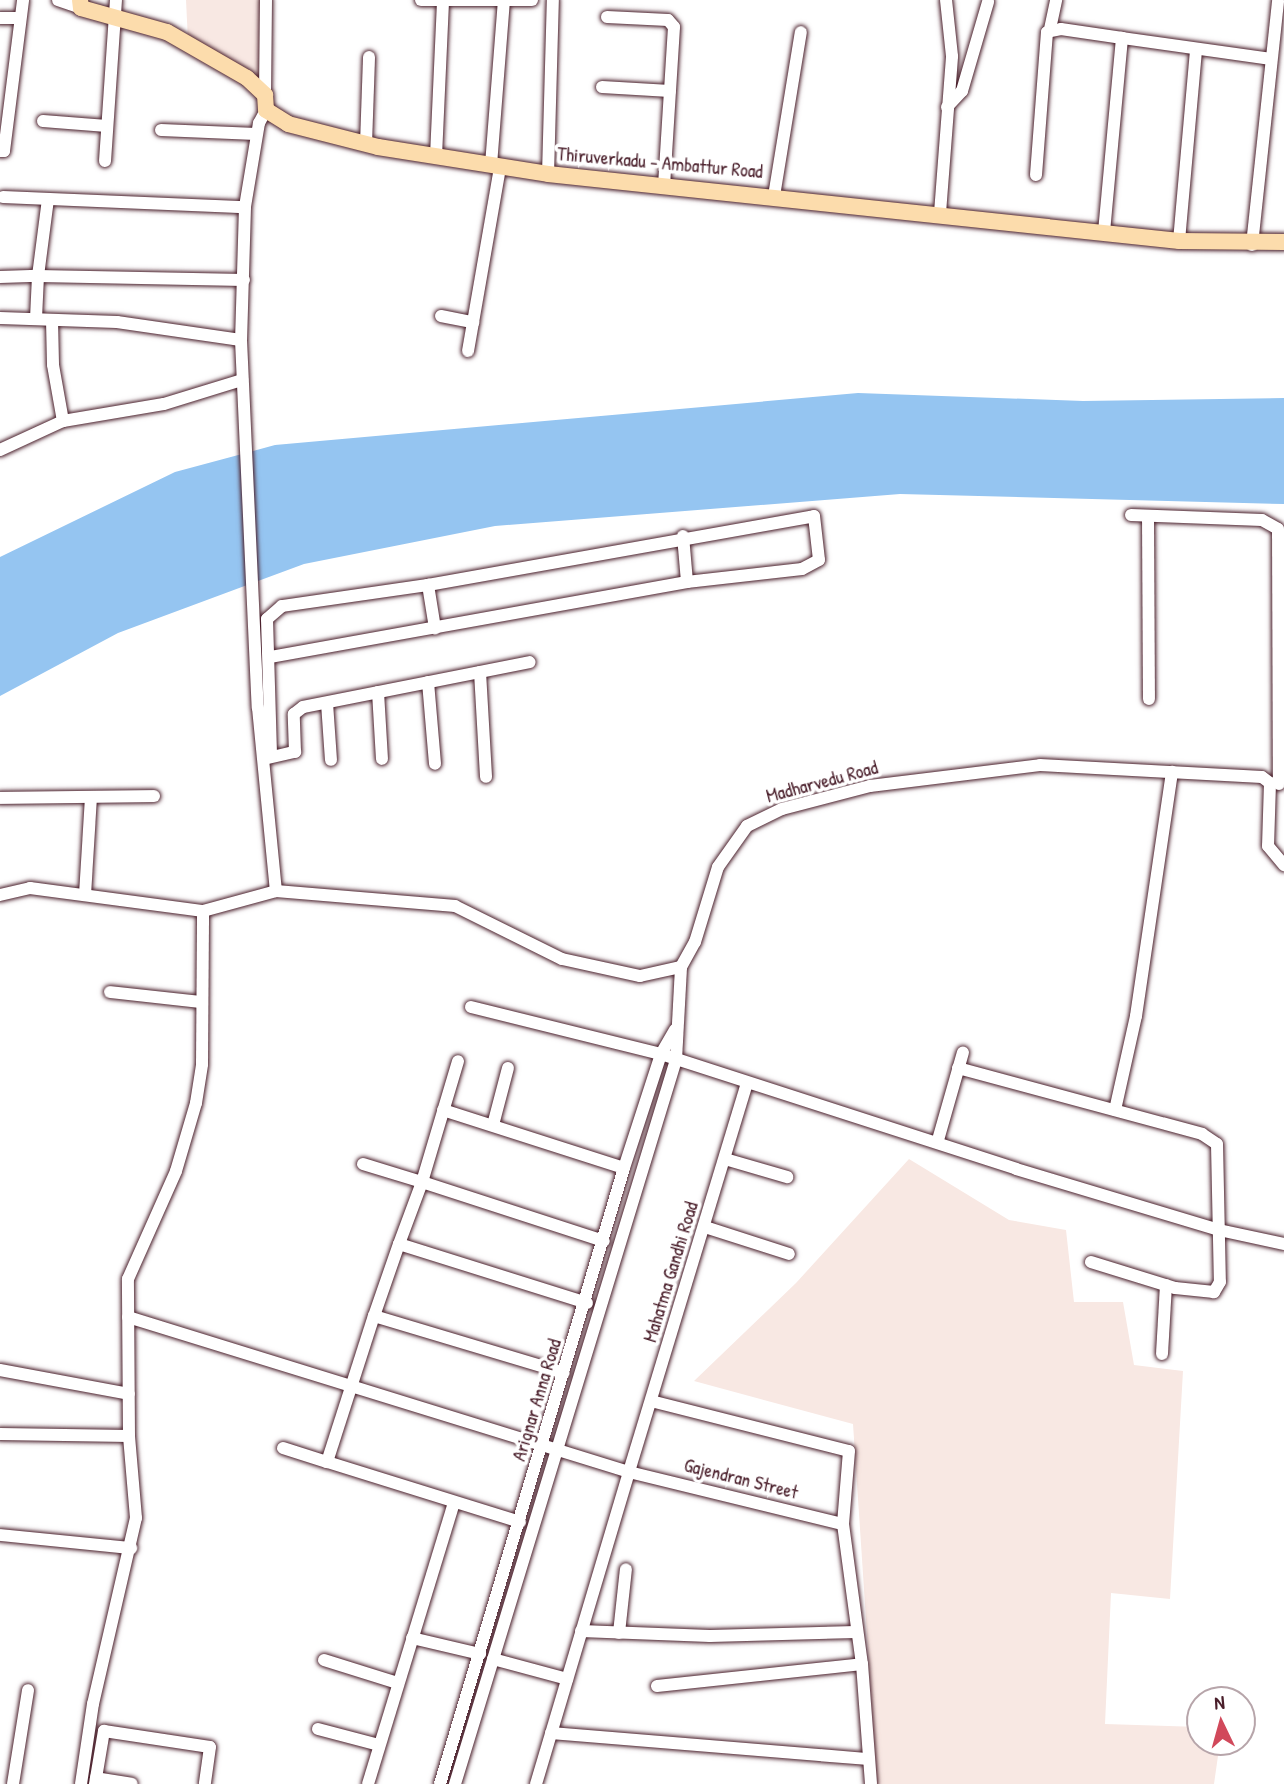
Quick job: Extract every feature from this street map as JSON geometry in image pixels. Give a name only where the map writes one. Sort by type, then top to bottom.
[{"type":"main road","name":"Thiruverkadu - Ambattur Road","points":[[81,4],[167,32],[247,78],[265,103],[317,134],[366,144],[548,174],[940,213],[1179,241],[1252,245],[1284,242]]},
{"type":"street","points":[[0,151],[4,151],[23,0]]},
{"type":"street","points":[[58,0],[81,4]]},
{"type":"street","points":[[105,160],[116,0]]},
{"type":"street","points":[[266,0],[265,103],[256,134],[245,207],[240,340],[253,598],[276,891]]},
{"type":"street","points":[[421,0],[532,0]]},
{"type":"street","points":[[548,174],[553,0]]},
{"type":"street","points":[[940,213],[952,55],[946,0]]},
{"type":"street","points":[[1036,174],[1050,29],[1056,0]]},
{"type":"street","points":[[1252,245],[1279,0]]},
{"type":"street","points":[[436,156],[443,1]]},
{"type":"street","points":[[468,351],[495,166],[504,2]]},
{"type":"street","points":[[947,107],[961,91],[988,2]]},
{"type":"street","points":[[607,17],[672,22],[664,184]]},
{"type":"street","points":[[0,18],[20,19]]},
{"type":"street","points":[[1050,29],[1122,38],[1196,52],[1271,59]]},
{"type":"street","points":[[774,196],[801,32]]},
{"type":"street","points":[[1104,232],[1122,38]]},
{"type":"street","points":[[1179,241],[1196,52]]},
{"type":"street","points":[[366,144],[369,57]]},
{"type":"street","points":[[601,88],[670,91]]},
{"type":"street","points":[[43,121],[107,127]]},
{"type":"street","points":[[161,130],[256,134]]},
{"type":"street","points":[[3,197],[245,207]]},
{"type":"street","points":[[36,318],[38,276],[48,199]]},
{"type":"street","points":[[0,277],[244,280]]},
{"type":"street","points":[[441,316],[473,321]]},
{"type":"street","points":[[0,318],[117,322],[240,340]]},
{"type":"street","points":[[52,320],[53,365],[63,421]]},
{"type":"street","points":[[0,450],[63,421],[164,404],[242,380]]},
{"type":"street","points":[[1131,515],[1273,522],[1280,540],[1281,673],[1278,784],[1267,841],[1272,854],[1284,865]]},
{"type":"street","points":[[265,757],[270,657],[267,619],[282,606],[428,585],[683,536],[814,516],[820,552],[815,565],[802,569],[687,582],[270,657]]},
{"type":"street","points":[[1148,516],[1149,699]]},
{"type":"street","points":[[683,536],[687,582]]},
{"type":"street","points":[[428,585],[435,628]]},
{"type":"street","points":[[265,757],[295,752],[295,712],[327,702],[530,662]]},
{"type":"street","points":[[480,672],[486,777]]},
{"type":"street","points":[[428,682],[435,764]]},
{"type":"street","points":[[378,692],[382,759]]},
{"type":"street","points":[[327,702],[331,760]]},
{"type":"street","name":"Madharvedu Road","points":[[681,967],[695,942],[718,867],[747,826],[782,809],[870,786],[1040,765],[1252,775],[1278,784]]},
{"type":"street","points":[[1115,1110],[1136,1016],[1172,772]]},
{"type":"street","points":[[0,799],[154,796]]},
{"type":"street","points":[[85,895],[91,798]]},
{"type":"street","points":[[0,895],[30,888],[203,911],[276,891],[455,906],[562,959],[640,976],[681,967]]},
{"type":"street","points":[[81,1784],[93,1704],[131,1548],[136,1485],[129,1436],[128,1279],[176,1171],[196,1103],[202,1064],[203,911]]},
{"type":"street","name":"Arignar Anna Road","points":[[456,1784],[676,1060],[675,1029],[681,967]]},
{"type":"street","points":[[110,992],[201,1002]]},
{"type":"street","points":[[471,1007],[661,1054],[747,1083],[938,1140],[1016,1169],[1219,1230],[1284,1244]]},
{"type":"street","name":"Arignar Anna Road","points":[[440,1784],[542,1443],[587,1303],[624,1168],[661,1054],[675,1029]]},
{"type":"street","points":[[938,1140],[963,1052]]},
{"type":"street","points":[[327,1462],[374,1316],[422,1182],[458,1060]]},
{"type":"street","points":[[493,1125],[508,1068]]},
{"type":"street","points":[[958,1068],[1202,1134],[1217,1144],[1220,1282],[1214,1292],[1166,1285],[1091,1262]]},
{"type":"street","name":"Mahatma Gandhi Road","points":[[536,1784],[747,1083]]},
{"type":"street","points":[[443,1110],[624,1168]]},
{"type":"street","points":[[725,1159],[787,1177]]},
{"type":"street","points":[[363,1164],[604,1241]]},
{"type":"street","points":[[705,1227],[789,1254]]},
{"type":"street","points":[[399,1244],[587,1303]]},
{"type":"street","points":[[1162,1354],[1166,1285]]},
{"type":"street","points":[[374,1316],[564,1373]]},
{"type":"street","name":"Gajendran Street","points":[[128,1317],[629,1472],[843,1524]]},
{"type":"street","points":[[0,1370],[128,1394]]},
{"type":"street","points":[[651,1401],[849,1451],[843,1524],[862,1664],[871,1784]]},
{"type":"street","points":[[0,1434],[129,1436]]},
{"type":"street","points":[[283,1448],[520,1522]]},
{"type":"street","points":[[368,1784],[454,1503]]},
{"type":"street","points":[[0,1535],[131,1548]]},
{"type":"street","points":[[619,1633],[626,1569]]},
{"type":"street","points":[[581,1631],[774,1636],[856,1632]]},
{"type":"street","points":[[412,1638],[481,1654]]},
{"type":"street","points":[[493,1658],[567,1679]]},
{"type":"street","points":[[324,1660],[398,1683]]},
{"type":"street","points":[[657,1686],[862,1664]]},
{"type":"street","points":[[13,1784],[28,1690]]},
{"type":"street","points":[[318,1729],[379,1745]]},
{"type":"street","points":[[132,1784],[95,1781],[103,1731],[210,1747],[205,1784]]},
{"type":"street","points":[[551,1733],[869,1759]]},
{"type":"shaded area","points":[[186,0],[262,0],[263,83],[188,41]]},
{"type":"shaded area","points":[[909,1159],[1009,1220],[1066,1230],[1074,1302],[1123,1302],[1134,1365],[1183,1371],[1170,1599],[1111,1593],[1105,1724],[1186,1727],[1186,1756],[1218,1756],[1214,1784],[877,1784],[853,1424],[694,1381],[796,1283]]},
{"type":"water","points":[[858,393],[1083,401],[1284,398],[1284,504],[900,494],[495,526],[304,564],[118,633],[0,696],[0,557],[175,472],[275,445]]}]
